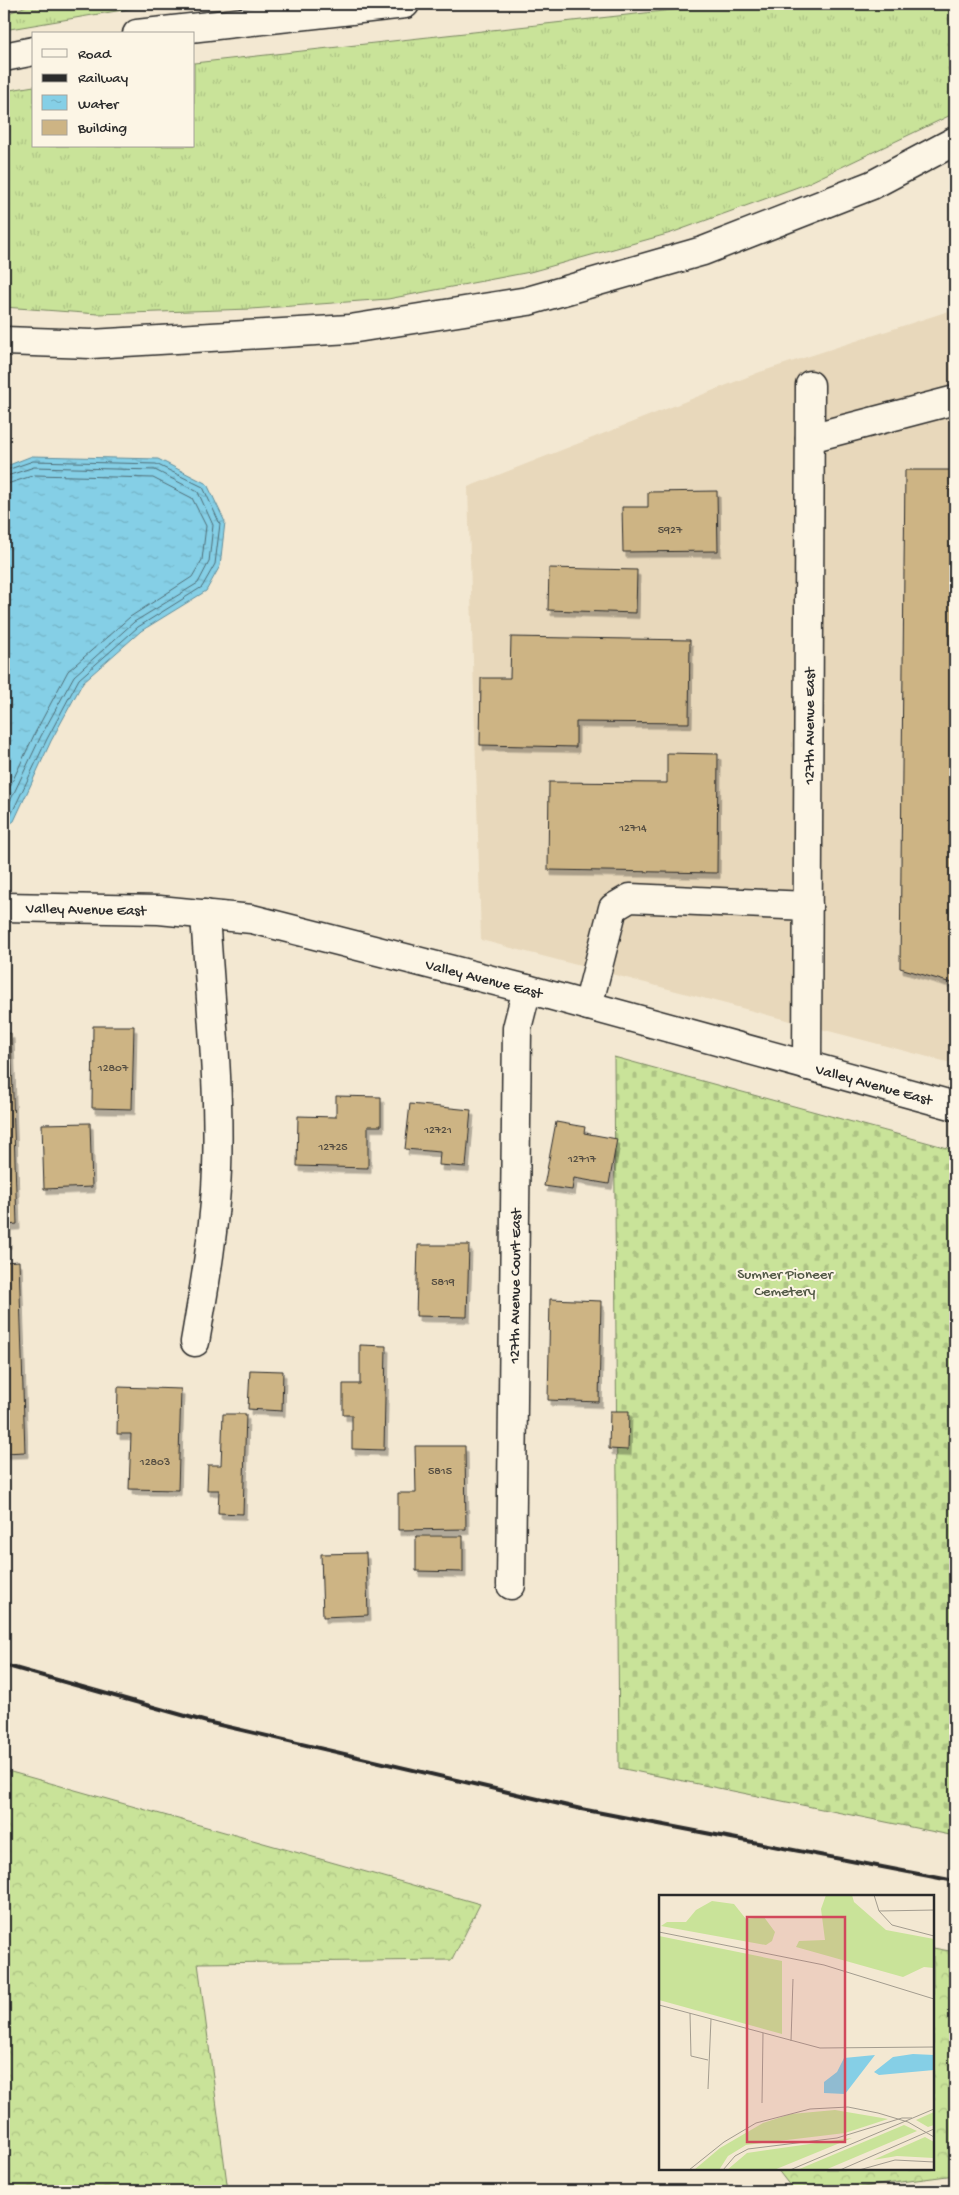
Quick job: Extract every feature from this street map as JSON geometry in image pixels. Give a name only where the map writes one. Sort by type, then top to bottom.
[{"type":"main road","points":[[155,32],[404,4]]},
{"type":"main road","points":[[4,58],[32,51]]},
{"type":"main road","points":[[4,340],[91,344],[350,329],[528,301],[703,251],[872,185],[955,141]]},
{"type":"main road","name":"127th Avenue East","points":[[807,1066],[810,386]]},
{"type":"main road","points":[[810,438],[955,400]]},
{"type":"main road","points":[[588,1006],[613,908],[630,898],[808,906]]},
{"type":"main road","name":"Valley Avenue East","points":[[4,907],[159,910],[252,918],[527,989],[955,1106]]},
{"type":"main road","points":[[194,1342],[210,1255],[217,1168],[216,1087],[205,914]]},
{"type":"main road","name":"127th Avenue Court East","points":[[511,1585],[517,1028],[527,989]]},
{"type":"shaded area","points":[[955,309],[955,1064],[481,940],[468,487],[760,372]]},
{"type":"green space","points":[[31,4],[158,4],[4,30],[4,15]]},
{"type":"green space","points":[[726,4],[955,4],[955,113],[806,184],[671,233],[530,272],[388,299],[251,309],[98,314],[4,307],[4,91],[32,86],[32,148],[195,148],[195,63]]},
{"type":"green space","name":"Sumner Pioneer Cemetery","points":[[614,1057],[955,1150],[955,1836],[619,1768]]},
{"type":"green space","points":[[4,1770],[480,1904],[452,1960],[198,1963],[228,2191],[4,2191]]},
{"type":"green space","points":[[934,1948],[955,1952],[955,2175],[832,2191],[794,2191],[778,2170],[934,2170]]},
{"type":"water","points":[[32,456],[158,459],[207,484],[225,522],[220,566],[206,591],[141,631],[83,682],[51,741],[14,821],[4,828],[4,467]]},
{"type":"building","points":[[905,470],[955,470],[955,984],[900,968]]},
{"type":"building","points":[[717,491],[718,551],[623,552],[622,507],[648,507],[648,492]]},
{"type":"building","points":[[549,568],[637,570],[636,613],[548,610]]},
{"type":"building","points":[[511,637],[690,640],[689,723],[576,722],[576,747],[480,745],[481,678],[510,678]]},
{"type":"building","points":[[667,753],[718,754],[717,873],[548,870],[549,782],[667,783]]},
{"type":"building","points":[[93,1026],[134,1026],[132,1109],[92,1108]]},
{"type":"building","points":[[11,1033],[17,1224],[8,1225],[8,1243],[4,1244],[4,1034]]},
{"type":"building","points":[[336,1096],[381,1097],[381,1126],[368,1126],[368,1168],[297,1166],[298,1116],[336,1117]]},
{"type":"building","points":[[410,1104],[471,1110],[466,1167],[439,1165],[440,1152],[405,1149]]},
{"type":"building","points":[[556,1122],[585,1127],[584,1133],[617,1139],[609,1184],[574,1178],[572,1190],[544,1186]]},
{"type":"building","points":[[90,1123],[92,1187],[44,1189],[42,1124]]},
{"type":"building","points":[[418,1245],[469,1245],[467,1317],[416,1316]]},
{"type":"building","points":[[19,1261],[25,1452],[4,1453],[4,1262]]},
{"type":"building","points":[[550,1299],[601,1301],[599,1402],[548,1400]]},
{"type":"building","points":[[360,1345],[386,1346],[384,1450],[352,1449],[352,1415],[343,1415],[343,1384],[360,1384]]},
{"type":"building","points":[[250,1370],[283,1371],[282,1411],[248,1409]]},
{"type":"building","points":[[118,1387],[181,1389],[178,1490],[129,1489],[131,1434],[117,1434]]},
{"type":"building","points":[[610,1411],[629,1411],[628,1450],[609,1449]]},
{"type":"building","points":[[223,1414],[246,1414],[243,1514],[218,1513],[219,1490],[207,1490],[208,1465],[221,1465]]},
{"type":"building","points":[[415,1446],[465,1446],[466,1529],[398,1530],[398,1493],[416,1493]]},
{"type":"building","points":[[416,1536],[463,1536],[463,1572],[416,1571]]},
{"type":"building","points":[[366,1553],[368,1615],[323,1617],[321,1554]]},
{"type":"railway","points":[[4,1665],[207,1722],[581,1809],[955,1881]]}]
